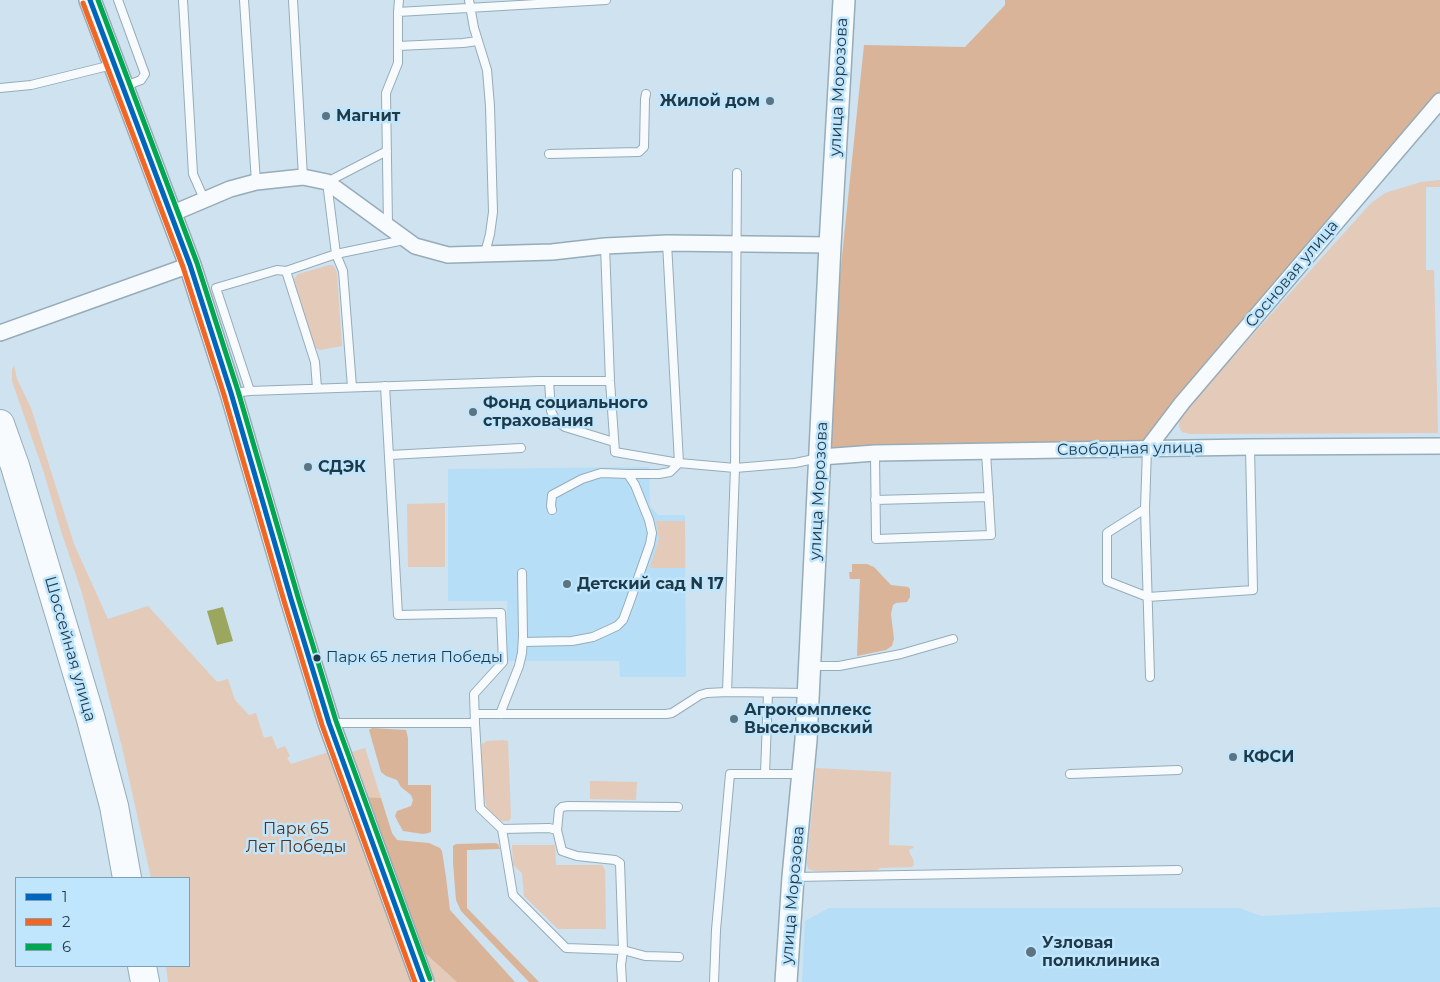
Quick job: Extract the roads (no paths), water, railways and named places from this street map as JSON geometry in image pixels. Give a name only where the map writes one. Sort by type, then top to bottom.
[{"type":"highway","name":"Шоссейная улица","points":[[0,424],[15,466],[90,716],[114,806],[127,877]]},
{"type":"highway","points":[[142,967],[145,982]]},
{"type":"street","points":[[90,0],[240,392],[290,598],[329,723],[423,982]]},
{"type":"street","name":"улица Морозова","points":[[786,982],[810,666],[830,244],[844,0]]},
{"type":"street","name":"Сосновая улица","points":[[1146,449],[1182,403],[1440,101]]},
{"type":"street","points":[[171,214],[230,189],[256,182],[303,177],[327,182],[415,246],[448,254],[552,252],[604,246],[667,243],[830,244]]},
{"type":"street","points":[[0,333],[190,265]]},
{"type":"street","name":"Свободная улица","points":[[821,458],[874,453],[1440,446]]},
{"type":"lane","points":[[118,0],[146,74],[141,80],[122,87]]},
{"type":"lane","points":[[182,0],[193,174],[204,199]]},
{"type":"lane","points":[[244,0],[256,182]]},
{"type":"lane","points":[[293,0],[303,177]]},
{"type":"lane","points":[[388,227],[386,93],[398,63],[399,0]]},
{"type":"lane","points":[[398,12],[469,4],[606,0]]},
{"type":"lane","points":[[469,4],[487,70],[490,116],[493,212],[485,254]]},
{"type":"lane","points":[[398,46],[478,41]]},
{"type":"lane","points":[[0,88],[31,85],[114,64]]},
{"type":"lane","points":[[549,154],[639,152],[644,147],[646,94]]},
{"type":"lane","points":[[352,387],[343,271],[336,254],[327,182],[387,151]]},
{"type":"lane","points":[[727,692],[735,468],[737,173]]},
{"type":"lane","points":[[406,239],[336,254],[286,271],[277,270],[216,288],[240,392],[549,381],[610,381]]},
{"type":"lane","points":[[552,510],[552,495],[582,479],[601,473],[659,474],[670,472],[679,463],[667,243]]},
{"type":"lane","points":[[604,246],[615,452],[679,463],[735,468],[796,463],[821,458]]},
{"type":"lane","points":[[286,271],[315,362],[317,388]]},
{"type":"lane","points":[[549,381],[551,411],[558,423],[565,427],[614,442]]},
{"type":"lane","points":[[386,386],[398,615],[501,612],[503,662],[474,694],[475,719],[480,808],[502,829],[514,895],[566,948],[623,950],[645,956],[679,957]]},
{"type":"lane","points":[[1145,509],[1107,533],[1107,581],[1148,597],[1253,590],[1250,447]]},
{"type":"lane","points":[[390,455],[521,448]]},
{"type":"lane","points":[[1146,449],[1145,509],[1150,677]]},
{"type":"lane","points":[[874,453],[876,539],[991,535],[986,452]]},
{"type":"lane","points":[[523,642],[572,641],[593,638],[617,626],[623,620],[650,544],[652,533],[649,520],[635,485],[628,474]]},
{"type":"lane","points":[[875,500],[990,497]]},
{"type":"lane","points":[[500,714],[519,666],[523,642],[522,573]]},
{"type":"lane","points":[[810,666],[839,666],[901,654],[953,639]]},
{"type":"lane","points":[[329,723],[475,719],[500,714],[666,714],[672,713],[700,695],[707,693],[808,693]]},
{"type":"lane","points":[[765,774],[768,693]]},
{"type":"lane","points":[[1070,774],[1178,770]]},
{"type":"lane","points":[[714,982],[716,930],[730,774],[803,774]]},
{"type":"lane","points":[[622,982],[621,965],[623,950],[620,863],[615,860],[577,856],[562,851],[557,830],[559,810],[568,806],[678,807]]},
{"type":"lane","points":[[502,829],[549,828],[557,830]]},
{"type":"lane","points":[[794,877],[1178,870]]},
{"type":"place","name":"Жилой дом","points":[[770,101]]},
{"type":"place","name":"Магнит","points":[[326,116]]},
{"type":"place","name":"Фонд социального страхования","points":[[473,412]]},
{"type":"place","name":"СДЭК","points":[[308,467]]},
{"type":"place","name":"Детский сад N 17","points":[[567,584]]},
{"type":"place","name":"Парк 65 летия Победы","points":[[317,658]]},
{"type":"place","name":"Агрокомплекс Выселковский","points":[[734,719]]},
{"type":"place","name":"КФСИ","points":[[1233,757]]},
{"type":"place","name":"Узловая поликлиника","points":[[1031,952]]},
{"type":"park label","name":"Парк 65 Лет Победы","points":[[296,838]]}]
